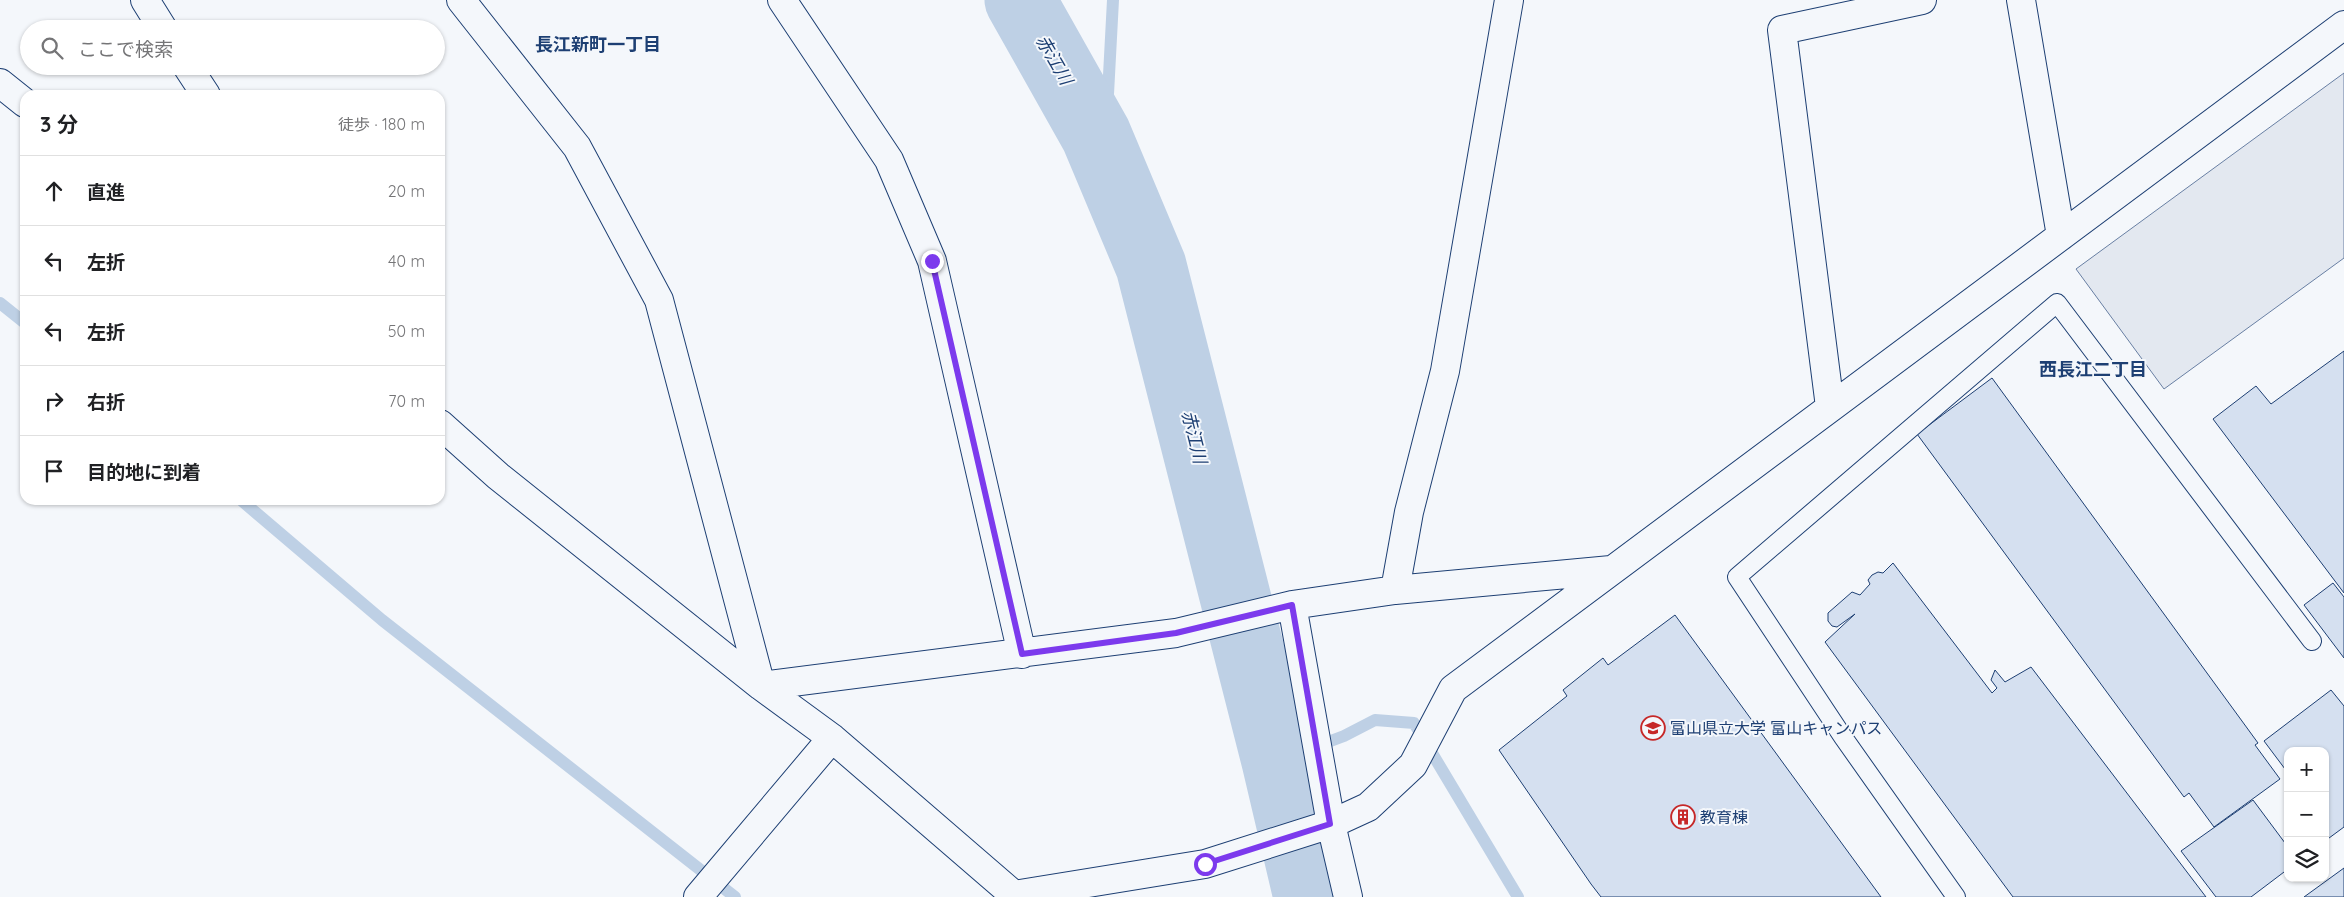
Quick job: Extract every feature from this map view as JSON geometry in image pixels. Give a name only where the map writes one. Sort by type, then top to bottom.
[{"type":"street","points":[[145,0],[157,20]]},
{"type":"street","points":[[460,0],[577,147],[659,300],[761,686]]},
{"type":"street","points":[[782,0],[889,160],[932,261],[1022,654]]},
{"type":"street","points":[[1395,590],[1409,512],[1445,371],[1509,0]]},
{"type":"street","points":[[1830,407],[1782,30],[1922,0]]},
{"type":"street","points":[[2021,0],[2061,236]]},
{"type":"street","points":[[445,428],[498,476],[761,686],[832,738],[1014,895],[1205,864],[1330,824],[1368,807],[1413,765],[1453,689],[2344,26]]},
{"type":"street","points":[[193,75],[203,90]]},
{"type":"street","points":[[0,83],[20,98]]},
{"type":"street","points":[[761,686],[1176,633],[1292,605],[1395,590],[1611,570]]},
{"type":"street","points":[[1292,605],[1330,824],[1348,897]]},
{"type":"street","points":[[698,897],[832,738]]},
{"type":"lane","points":[[1956,897],[1843,737],[1737,577],[2057,304],[2312,641]]},
{"type":"shaded area","points":[[2344,73],[2344,258],[2164,389],[2076,269]]},
{"type":"building","points":[[2344,351],[2344,593],[2213,419],[2256,386],[2271,404]]},
{"type":"building","points":[[1992,378],[2258,743],[2255,745],[2280,779],[2214,827],[2189,793],[2184,797],[1917,434]]},
{"type":"building","points":[[1893,563],[1992,693],[1997,688],[1991,680],[1995,670],[2005,682],[2031,667],[2206,897],[2013,897],[1825,642],[1855,614],[1837,627],[1832,626],[1828,621],[1828,613],[1852,592],[1860,595],[1870,584],[1868,580],[1872,575],[1878,572],[1883,573]]},
{"type":"building","points":[[2333,583],[2344,597],[2344,658],[2304,605]]},
{"type":"building","name":"富山県立大学 富山キャンパス","points":[[1675,615],[1881,897],[1601,897],[1591,884],[1499,750],[1567,696],[1563,690],[1603,658],[1608,665]]},
{"type":"building","points":[[2331,690],[2344,706],[2344,827],[2329,838],[2329,747],[2284,747],[2284,768],[2264,741]]},
{"type":"building","points":[[2253,800],[2284,842],[2284,872],[2251,897],[2216,897],[2181,851]]},
{"type":"building","points":[[2344,868],[2344,897],[2304,897],[2325,882],[2329,882],[2329,879]]},
{"type":"waterway","name":"赤江川","points":[[1020,0],[1096,135],[1151,266],[1277,761],[1309,897]]},
{"type":"waterway","points":[[1096,135],[1108,94],[1113,0]]},
{"type":"waterway","points":[[0,303],[20,319]]},
{"type":"waterway","points":[[247,505],[382,620],[735,897]]},
{"type":"waterway","points":[[1277,761],[1344,736],[1375,720],[1414,723],[1518,897]]},
{"type":"place","name":"富山県立大学 富山キャンパス","points":[[1653,728]]},
{"type":"place","name":"教育棟","points":[[1683,817]]},
{"type":"district","name":"長江新町一丁目","points":[[598,45]]},
{"type":"district","name":"西長江二丁目","points":[[2093,370]]},
{"type":"route","points":[[932,261],[1022,654],[1176,633],[1292,605],[1330,824],[1205,864]]}]
